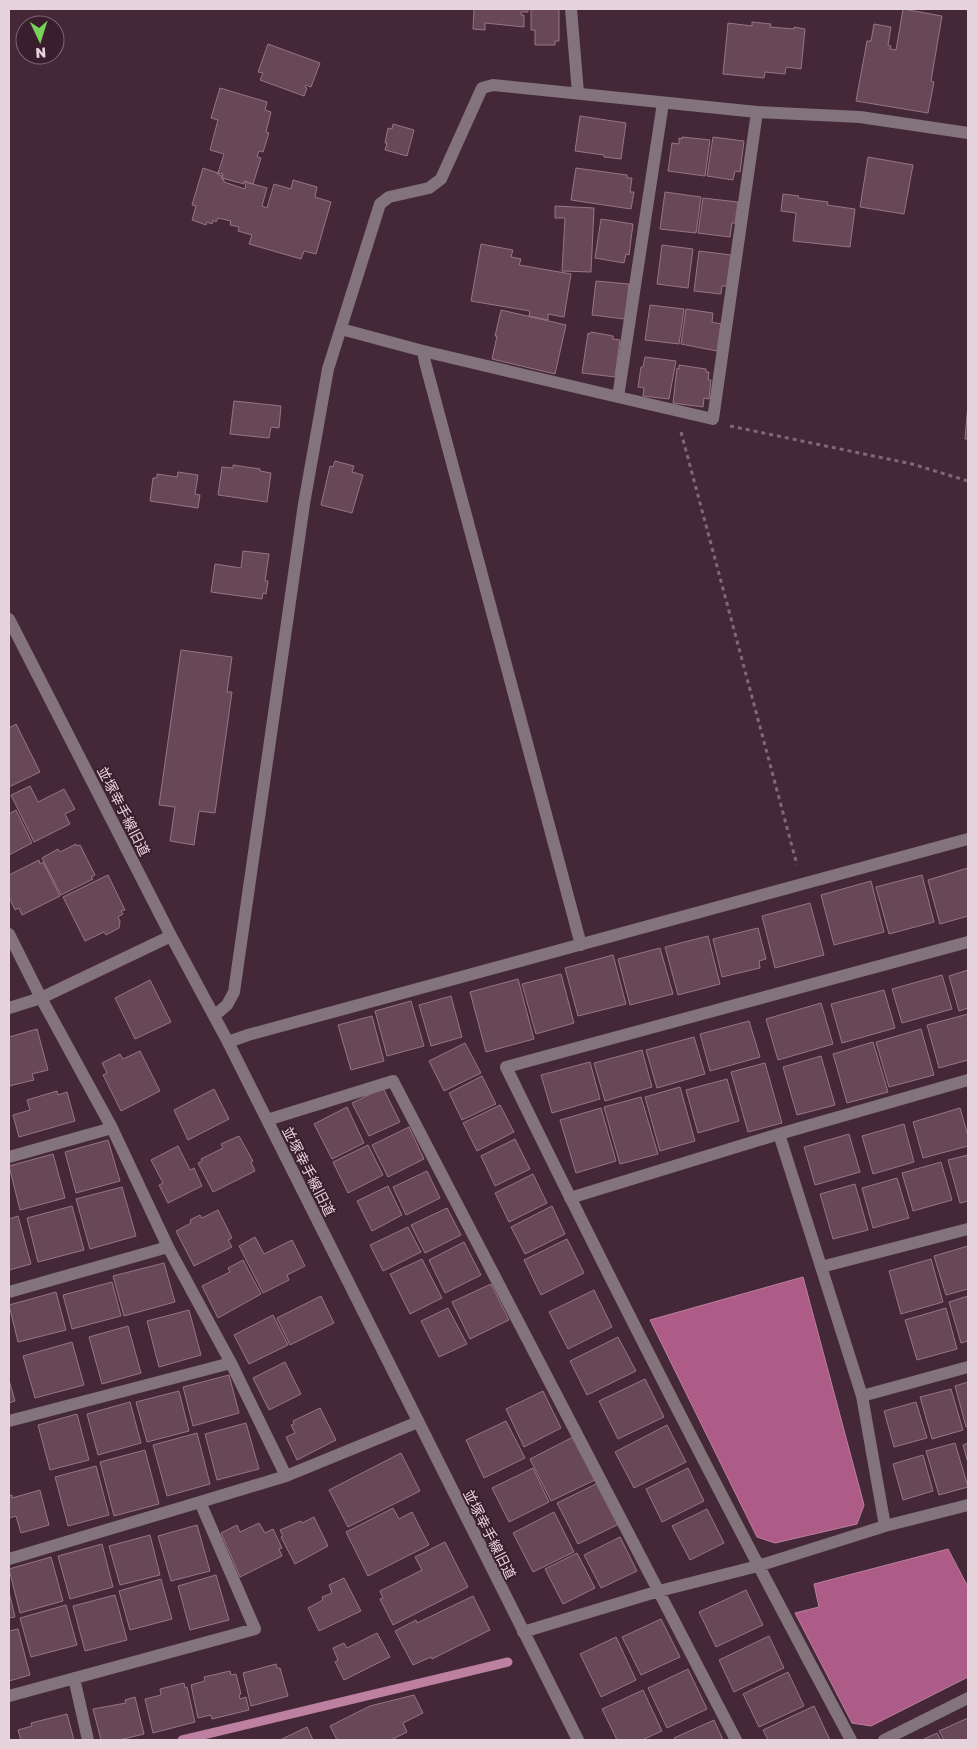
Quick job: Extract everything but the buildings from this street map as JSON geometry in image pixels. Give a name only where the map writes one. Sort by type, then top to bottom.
[{"type":"street","points":[[571,9],[578,93]]},
{"type":"street","points":[[214,1016],[226,1005],[234,992],[304,504],[328,369],[380,204],[389,197],[429,188],[440,179],[482,88],[494,85],[757,112],[860,117],[968,133]]},
{"type":"street","points":[[618,398],[663,103]]},
{"type":"street","points":[[341,329],[423,351],[713,420],[757,112]]},
{"type":"street","points":[[423,351],[582,945]]},
{"type":"street","name":"並塚幸手線旧道","points":[[9,618],[171,936],[228,1042],[578,1740]]},
{"type":"street","points":[[228,1042],[258,1032],[968,839]]},
{"type":"street","points":[[9,934],[41,998],[112,1128],[168,1247],[231,1363],[286,1476]]},
{"type":"street","points":[[9,1008],[41,998],[171,936]]},
{"type":"street","points":[[851,1740],[758,1566],[570,1198],[506,1067],[968,942]]},
{"type":"street","points":[[570,1198],[779,1134],[968,1080]]},
{"type":"street","points":[[267,1120],[393,1081],[736,1740]]},
{"type":"street","points":[[9,1157],[112,1128]]},
{"type":"street","points":[[779,1134],[862,1396],[885,1526]]},
{"type":"street","points":[[821,1267],[968,1229]]},
{"type":"street","points":[[9,1292],[168,1247]]},
{"type":"street","points":[[9,1421],[231,1363]]},
{"type":"street","points":[[862,1396],[968,1367]]},
{"type":"street","points":[[9,1559],[286,1476],[418,1422]]},
{"type":"street","points":[[9,1696],[255,1629],[200,1502]]},
{"type":"street","points":[[523,1632],[659,1591],[758,1566],[885,1526],[968,1505]]},
{"type":"street","points":[[74,1678],[88,1740]]},
{"type":"street","points":[[884,1740],[968,1698]]},
{"type":"path","points":[[678,412],[802,884]]},
{"type":"path","points":[[713,420],[733,427],[912,464],[968,481]]},
{"type":"shaded area","points":[[803,1277],[864,1505],[857,1524],[775,1543],[757,1537],[650,1320]]},
{"type":"shaded area","points":[[948,1549],[968,1587],[968,1677],[871,1726],[852,1723],[795,1613],[819,1607],[814,1584]]},
{"type":"waterway","points":[[182,1740],[508,1662]]}]
